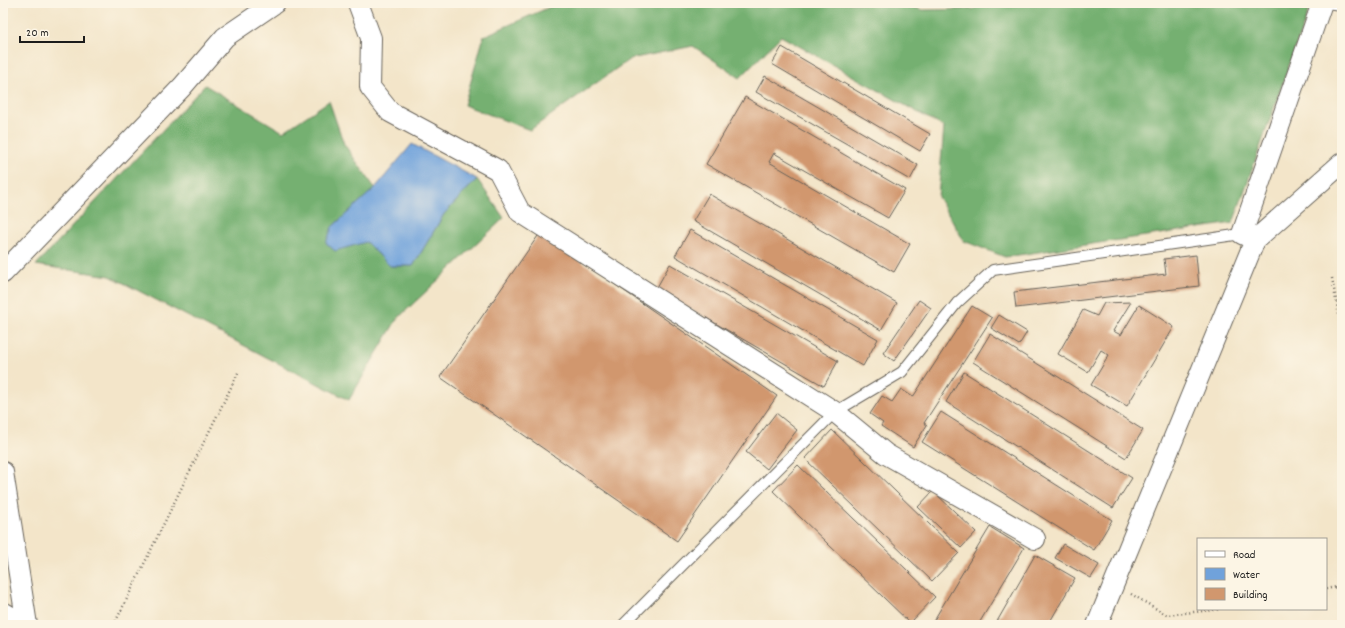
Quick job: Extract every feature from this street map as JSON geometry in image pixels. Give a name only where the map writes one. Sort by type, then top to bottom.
[{"type":"street","points":[[3,273],[182,87],[225,37],[275,3]]},
{"type":"street","points":[[358,3],[371,38],[370,87],[390,112],[498,170],[520,212],[835,412],[886,454],[1035,539]]},
{"type":"street","points":[[1097,625],[1249,237],[1323,3]]},
{"type":"street","points":[[1249,237],[1342,163]]},
{"type":"street","points":[[3,472],[26,625]]},
{"type":"street","points":[[3,612],[26,625]]},
{"type":"lane","points":[[1323,3],[1342,5]]},
{"type":"lane","points":[[623,625],[835,412],[902,372],[957,303],[992,270],[1249,237]]},
{"type":"path","points":[[1332,278],[1342,332]]},
{"type":"path","points":[[114,625],[239,371]]},
{"type":"path","points":[[1113,585],[1167,614],[1210,610]]},
{"type":"path","points":[[1327,589],[1342,586]]},
{"type":"green space","points":[[585,3],[899,3],[922,10],[974,9],[980,3],[1311,4],[1233,223],[1005,257],[964,241],[938,197],[944,127],[781,36],[740,78],[693,46],[630,59],[530,130],[464,105],[484,36],[552,6]]},
{"type":"green space","points":[[205,85],[283,132],[329,101],[344,144],[375,188],[332,227],[366,242],[390,266],[413,266],[444,214],[477,179],[504,218],[397,319],[349,400],[110,276],[36,265]]},
{"type":"water","points":[[412,144],[477,179],[444,214],[413,266],[390,266],[366,242],[335,251],[326,243],[332,227],[375,188]]},
{"type":"building","points":[[782,47],[930,134],[920,151],[772,64]]},
{"type":"building","points":[[765,76],[918,165],[910,180],[756,92]]},
{"type":"building","points":[[745,97],[905,190],[888,218],[774,153],[769,162],[910,244],[894,272],[706,164]]},
{"type":"building","points":[[709,194],[897,303],[881,330],[693,221]]},
{"type":"building","points":[[690,230],[878,339],[863,366],[675,256]]},
{"type":"building","points":[[540,233],[777,396],[677,541],[440,377]]},
{"type":"building","points":[[1196,255],[1199,286],[1016,308],[1014,292],[1166,274],[1164,259]]},
{"type":"building","points":[[670,264],[838,361],[824,386],[656,289]]},
{"type":"building","points":[[919,300],[931,308],[894,361],[883,353]]},
{"type":"building","points":[[1131,302],[1113,331],[1121,335],[1139,305],[1174,327],[1127,406],[1091,385],[1109,355],[1101,350],[1088,372],[1058,354],[1083,310],[1097,316],[1104,303]]},
{"type":"building","points":[[972,306],[992,318],[924,423],[927,425],[913,447],[881,426],[883,423],[870,414],[882,396],[892,402],[901,389],[913,397]]},
{"type":"building","points":[[999,315],[1027,332],[1019,345],[991,328]]},
{"type":"building","points":[[990,334],[1143,430],[1126,458],[973,362]]},
{"type":"building","points":[[964,372],[1132,478],[1113,508],[946,402]]},
{"type":"building","points":[[941,412],[1112,520],[1094,550],[922,442]]},
{"type":"building","points":[[776,413],[797,430],[767,469],[746,452]]},
{"type":"building","points":[[832,430],[959,553],[932,581],[805,459]]},
{"type":"building","points":[[798,465],[935,597],[910,623],[773,491]]},
{"type":"building","points":[[933,491],[976,532],[961,548],[918,507]]},
{"type":"building","points":[[990,527],[1024,548],[978,625],[931,625]]},
{"type":"building","points":[[1063,544],[1099,565],[1091,578],[1055,558]]},
{"type":"building","points":[[1035,555],[1075,578],[1048,625],[995,625]]}]
